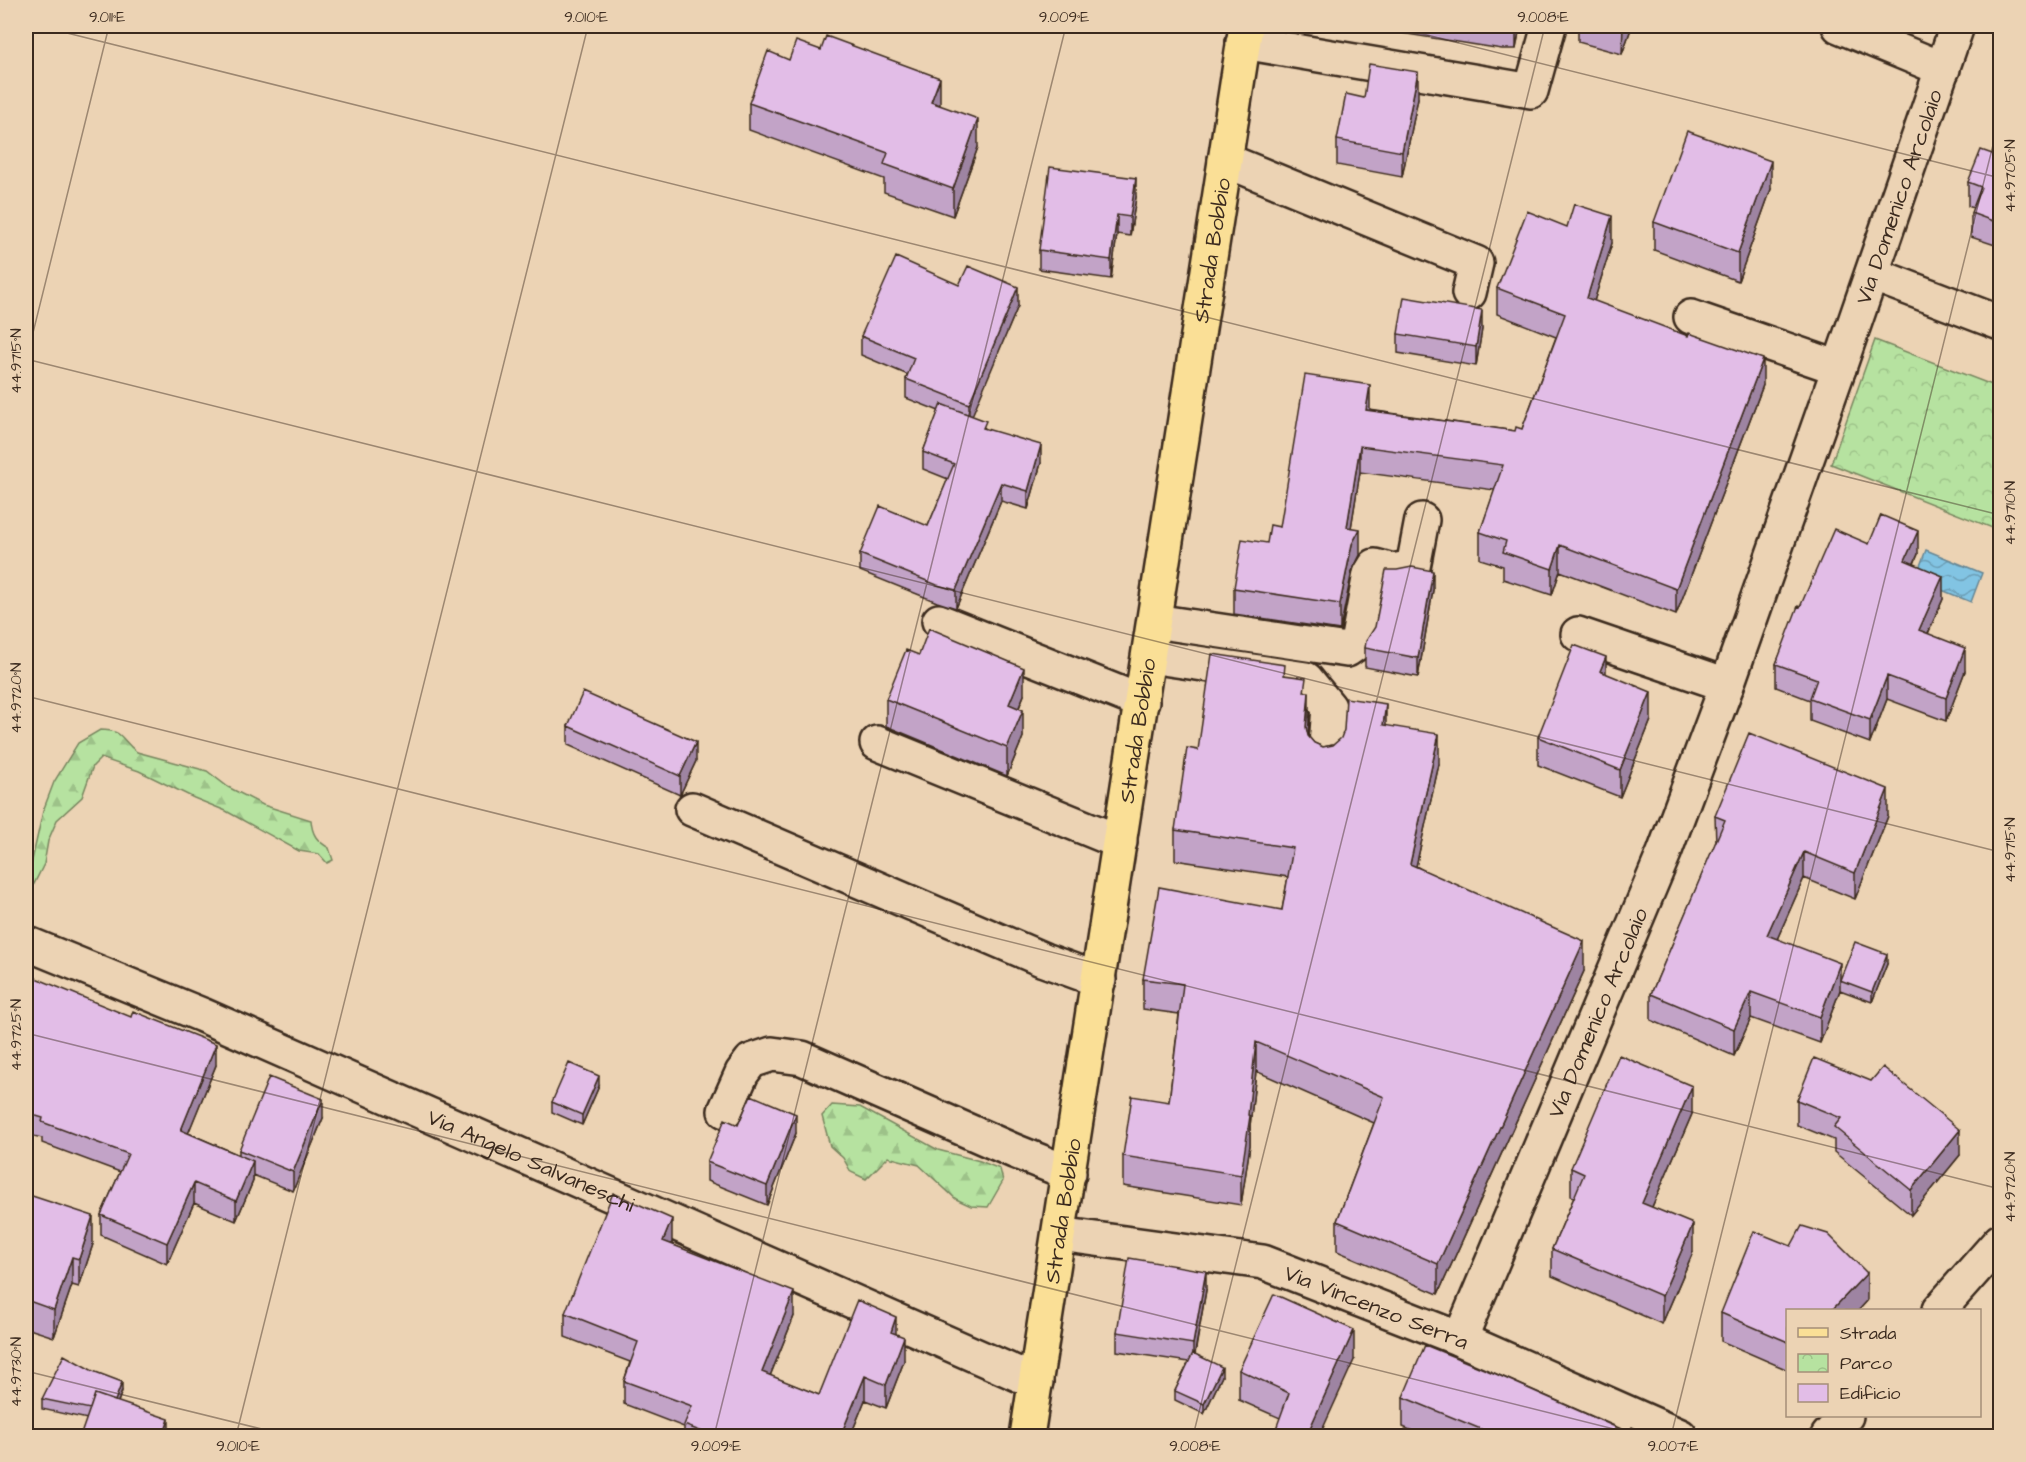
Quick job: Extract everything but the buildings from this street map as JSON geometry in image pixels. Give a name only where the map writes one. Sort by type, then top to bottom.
[{"type":"main road","name":"Strada Bobbio","points":[[1027,1437],[1245,34]]},
{"type":"street","points":[[1245,34],[1531,91],[1549,26]]},
{"type":"street","points":[[1839,26],[1943,69]]},
{"type":"street","name":"Via Domenico Arcolaio","points":[[1460,1338],[1664,853],[1727,684],[1839,368],[1957,26]]},
{"type":"street","points":[[1225,159],[1476,263],[1469,293]]},
{"type":"street","points":[[1872,274],[2001,323]]},
{"type":"street","points":[[1691,317],[1839,368]]},
{"type":"street","points":[[1154,621],[1347,650],[1357,644],[1370,574],[1375,566],[1393,571],[1413,567],[1422,519]]},
{"type":"street","points":[[939,621],[1142,702]]},
{"type":"street","points":[[1578,634],[1727,684]]},
{"type":"street","points":[[1149,656],[1306,679],[1329,707],[1325,758]]},
{"type":"street","points":[[877,743],[1120,842]]},
{"type":"street","points":[[692,809],[1033,955],[1098,980]]},
{"type":"street","name":"Via Angelo Salvaneschi","points":[[26,943],[202,1015],[1036,1383]]},
{"type":"street","points":[[725,1111],[742,1072],[751,1061],[772,1054],[802,1059],[1069,1173]]},
{"type":"street","name":"Via Vincenzo Serra","points":[[1059,1234],[1263,1262],[1460,1338],[1680,1437]]},
{"type":"street","points":[[1941,1309],[2001,1241]]},
{"type":"street","points":[[1828,1437],[1845,1417]]},
{"type":"green space","points":[[1875,340],[2000,388],[2000,531],[1831,464]]},
{"type":"green space","points":[[100,730],[118,734],[137,752],[207,771],[228,787],[263,805],[311,820],[314,834],[329,848],[333,860],[327,863],[319,854],[299,851],[226,811],[139,771],[101,758],[93,766],[82,797],[57,820],[48,841],[44,864],[34,884],[29,874],[43,811],[54,782],[78,743]]},
{"type":"green space","points":[[832,1105],[860,1107],[938,1150],[1000,1169],[1003,1181],[988,1207],[971,1206],[956,1199],[919,1165],[888,1157],[866,1179],[851,1172],[843,1158],[830,1146],[822,1116]]},
{"type":"water","points":[[1926,550],[1982,573],[1971,602],[1915,579]]}]
